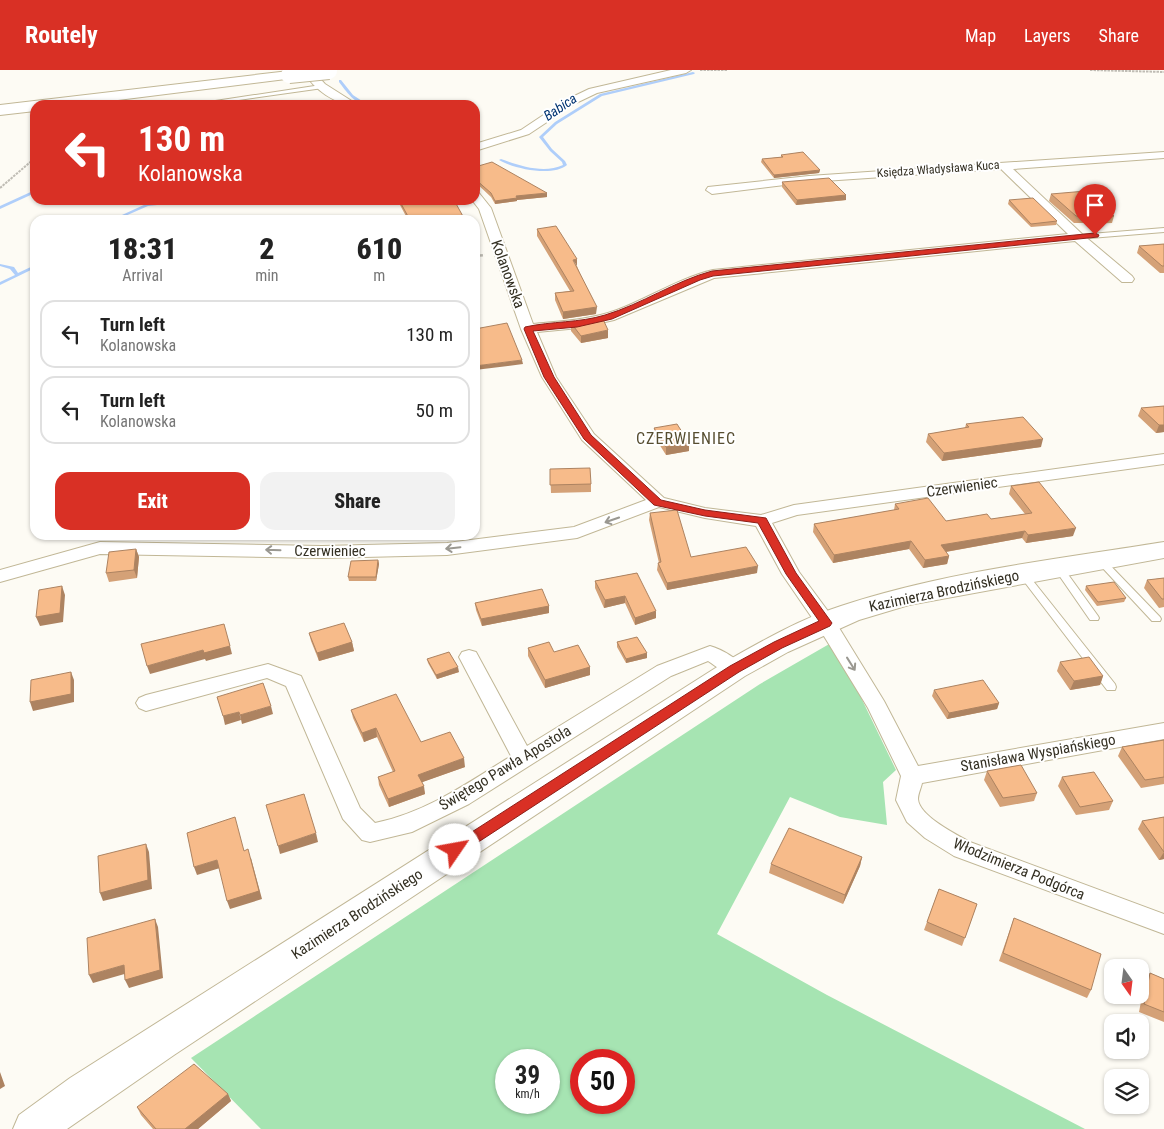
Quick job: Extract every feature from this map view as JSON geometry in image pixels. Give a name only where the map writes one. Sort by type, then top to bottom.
[{"type":"main road","points":[[82,100],[334,70]]},
{"type":"main road","points":[[0,110],[30,107]]},
{"type":"main road","name":"Kazimierza Brodzińskiego","points":[[34,1129],[84,1092],[160,1042],[735,669],[778,645],[849,613],[906,596],[1164,550]]},
{"type":"street","points":[[307,70],[321,87],[343,100]]},
{"type":"street","points":[[480,146],[525,132],[570,102],[593,91],[626,82],[686,70]]},
{"type":"street","name":"Księdza Władysława Kuca","points":[[712,190],[809,179],[1164,155]]},
{"type":"street","points":[[1003,165],[1078,237],[1127,280]]},
{"type":"street","name":"Kolanowska","points":[[480,202],[485,208],[528,329],[549,377],[588,437],[658,502],[705,513],[762,521]]},
{"type":"street","points":[[528,329],[577,324],[609,317],[697,278],[712,274],[1078,237]]},
{"type":"street","name":"Czerwieniec","points":[[762,521],[794,510],[1164,459]]},
{"type":"street","name":"Czerwieniec","points":[[0,576],[100,548],[322,552],[447,549],[577,532],[658,502]]},
{"type":"street","points":[[762,521],[791,574],[826,623],[877,706],[912,776]]},
{"type":"street","name":"Świętego Pawła Apostoła","points":[[146,703],[268,671],[294,681],[352,813],[370,833],[404,826],[461,798],[664,671],[710,653],[735,669]]},
{"type":"street","points":[[469,657],[523,759]]},
{"type":"street","name":"Stanisława Wyspiańskiego","points":[[912,776],[1164,731]]},
{"type":"street","name":"Włodzimierza Podgórca","points":[[912,776],[907,800],[915,816],[933,832],[962,849],[1164,924]]},
{"type":"lane","points":[[228,100],[321,87]]},
{"type":"lane","points":[[1078,237],[1164,230]]},
{"type":"lane","points":[[1101,561],[1156,619]]},
{"type":"lane","points":[[1059,568],[1094,618]]},
{"type":"lane","points":[[1024,574],[1111,687]]},
{"type":"path","points":[[697,70],[727,70]]},
{"type":"path","points":[[1090,70],[1164,72]]},
{"type":"path","points":[[0,188],[30,162]]},
{"type":"green space","points":[[831,643],[839,652],[896,770],[883,782],[887,825],[840,817],[790,797],[717,934],[827,995],[1085,1129],[261,1129],[191,1058],[760,684]]},
{"type":"building","points":[[803,152],[820,170],[774,175],[762,159],[783,157],[781,155]]},
{"type":"building","points":[[492,162],[547,193],[516,196],[517,198],[495,201],[491,193],[480,183],[480,166]]},
{"type":"building","points":[[829,178],[846,195],[797,200],[782,182]]},
{"type":"building","points":[[1086,191],[1114,216],[1076,216],[1051,194]]},
{"type":"building","points":[[1033,198],[1057,221],[1031,224],[1009,200]]},
{"type":"building","points":[[402,205],[457,205],[462,215],[407,215]]},
{"type":"building","points":[[556,226],[577,259],[573,260],[597,307],[563,312],[555,293],[574,291],[537,229]]},
{"type":"building","points":[[1164,244],[1164,266],[1139,246]]},
{"type":"building","points":[[602,317],[608,330],[581,336],[571,323]]},
{"type":"building","points":[[507,323],[522,360],[480,365],[480,328]]},
{"type":"building","points":[[1164,406],[1164,425],[1159,425],[1141,408]]},
{"type":"building","points":[[1023,417],[1043,439],[944,453],[928,434],[969,427],[966,424]]},
{"type":"building","points":[[677,424],[689,443],[666,447],[654,428]]},
{"type":"building","points":[[590,468],[591,484],[550,485],[550,469]]},
{"type":"building","points":[[1039,482],[1076,528],[1028,535],[1025,531],[941,545],[949,556],[925,560],[911,541],[834,555],[814,524],[899,509],[895,504],[928,498],[946,521],[987,514],[991,519],[1032,513],[1011,486]]},
{"type":"building","points":[[677,510],[691,557],[746,547],[758,566],[667,583],[658,563],[661,562],[650,513]]},
{"type":"building","points":[[136,549],[134,570],[106,573],[109,552]]},
{"type":"building","points":[[378,560],[376,577],[348,577],[351,561]]},
{"type":"building","points":[[637,573],[656,611],[635,618],[625,596],[605,600],[595,581]]},
{"type":"building","points":[[1164,578],[1164,599],[1162,599],[1147,580]]},
{"type":"building","points":[[1114,582],[1126,598],[1098,602],[1086,586]]},
{"type":"building","points":[[62,586],[60,613],[36,617],[39,590]]},
{"type":"building","points":[[542,589],[549,606],[481,619],[475,603]]},
{"type":"building","points":[[344,623],[352,642],[317,653],[309,633]]},
{"type":"building","points":[[224,624],[230,646],[204,653],[203,650],[147,666],[141,644]]},
{"type":"building","points":[[637,637],[647,653],[626,659],[617,642]]},
{"type":"building","points":[[549,642],[554,652],[578,645],[590,667],[545,680],[528,648]]},
{"type":"building","points":[[449,652],[458,667],[436,675],[427,659]]},
{"type":"building","points":[[1089,657],[1103,676],[1074,681],[1060,662]]},
{"type":"building","points":[[71,672],[71,694],[30,702],[31,680]]},
{"type":"building","points":[[983,680],[999,703],[949,713],[934,690]]},
{"type":"building","points":[[263,683],[271,706],[240,715],[239,712],[223,716],[217,697]]},
{"type":"building","points":[[396,694],[421,742],[450,732],[464,758],[418,775],[424,786],[388,799],[378,777],[395,771],[376,728],[362,733],[351,710]]},
{"type":"building","points":[[1164,740],[1164,777],[1145,780],[1122,747]]},
{"type":"building","points":[[1021,765],[1037,793],[1003,798],[987,771]]},
{"type":"building","points":[[1094,772],[1113,801],[1080,807],[1062,777]]},
{"type":"building","points":[[304,794],[316,833],[278,846],[266,805]]},
{"type":"building","points":[[235,817],[244,851],[248,849],[259,891],[227,901],[217,860],[194,867],[187,833]]},
{"type":"building","points":[[1164,817],[1164,852],[1142,821]]},
{"type":"building","points":[[789,828],[862,857],[845,895],[771,864]]},
{"type":"building","points":[[146,844],[148,880],[100,893],[98,856]]},
{"type":"building","points":[[939,889],[977,904],[965,938],[927,922]]},
{"type":"building","points":[[1014,918],[1101,954],[1091,990],[1003,953]]},
{"type":"building","points":[[155,919],[160,970],[125,980],[124,965],[89,975],[87,938]]},
{"type":"building","points":[[1150,973],[1164,979],[1164,1012],[1144,1004],[1149,1004]]},
{"type":"building","points":[[194,1064],[228,1094],[185,1129],[156,1129],[137,1107]]},
{"type":"waterway","name":"Babica","points":[[501,160],[531,169],[562,167],[565,165],[564,162],[541,137],[556,123],[601,95],[693,73]]},
{"type":"waterway","points":[[340,81],[352,96],[358,100]]},
{"type":"waterway","points":[[0,208],[30,193]]},
{"type":"waterway","name":"Babica","points":[[124,215],[147,205]]},
{"type":"waterway","points":[[0,265],[12,268],[17,275]]},
{"type":"waterway","name":"Babica","points":[[0,284],[30,269]]},
{"type":"district","name":"CZERWIENIEC","points":[[686,438]]},
{"type":"route","points":[[455,850],[735,669],[778,645],[826,623],[791,574],[762,521],[705,513],[658,502],[588,437],[549,377],[528,329],[577,324],[609,317],[697,278],[712,274],[744,269],[1095,235]]}]
